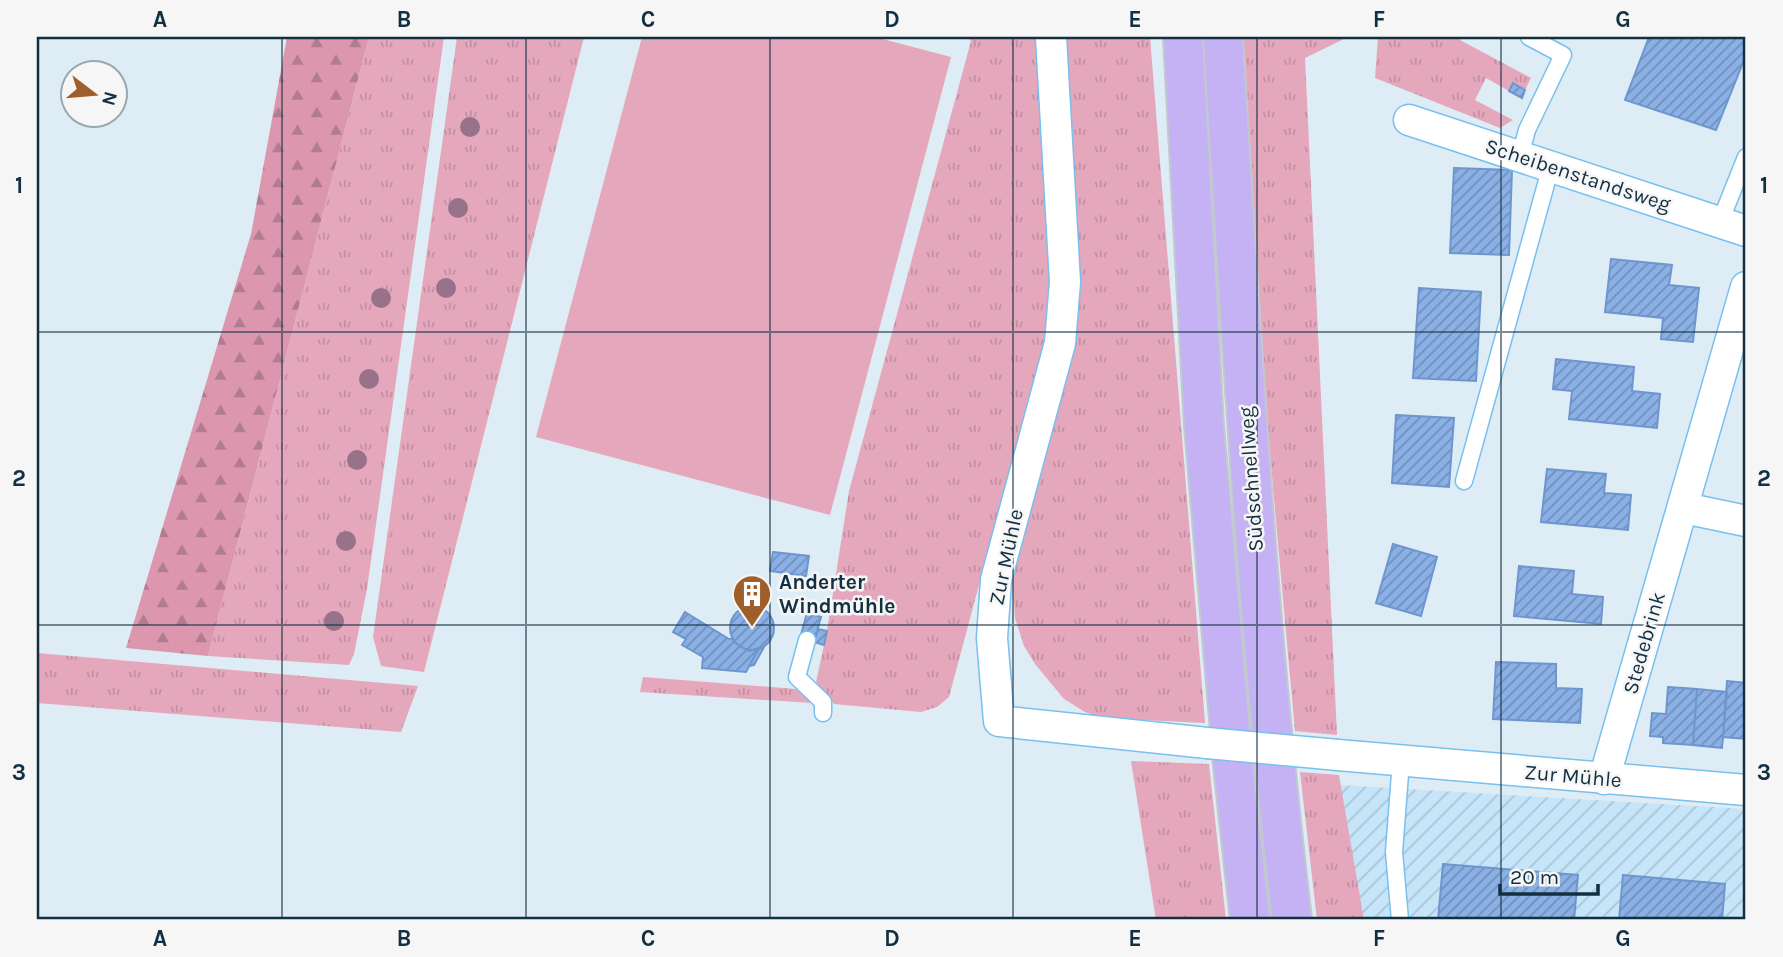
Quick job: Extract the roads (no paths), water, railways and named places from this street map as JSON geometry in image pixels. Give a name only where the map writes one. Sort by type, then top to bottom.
[{"type":"highway","name":"Südschnellweg","points":[[1183,37],[1204,426],[1233,765],[1250,920]]},
{"type":"highway","name":"Südschnellweg","points":[[1223,37],[1263,627],[1274,765],[1292,920]]},
{"type":"street","name":"Zur Mühle","points":[[1051,37],[1065,282],[1060,343],[996,580],[992,638],[999,721],[1401,761],[1746,790]]},
{"type":"street","name":"Scheibenstandsweg","points":[[1409,120],[1733,226]]},
{"type":"street","name":"Stedebrink","points":[[1604,779],[1746,286]]},
{"type":"street","points":[[1684,508],[1746,521]]},
{"type":"lane","points":[[1520,156],[1527,130],[1563,55],[1529,37]]},
{"type":"lane","points":[[1733,226],[1746,157]]},
{"type":"lane","points":[[1464,481],[1551,166]]},
{"type":"lane","points":[[807,640],[797,677],[823,702],[823,713]]},
{"type":"lane","points":[[1400,920],[1394,852],[1401,761]]},
{"type":"place","name":"Anderter Windmühle","points":[[752,628]]}]
